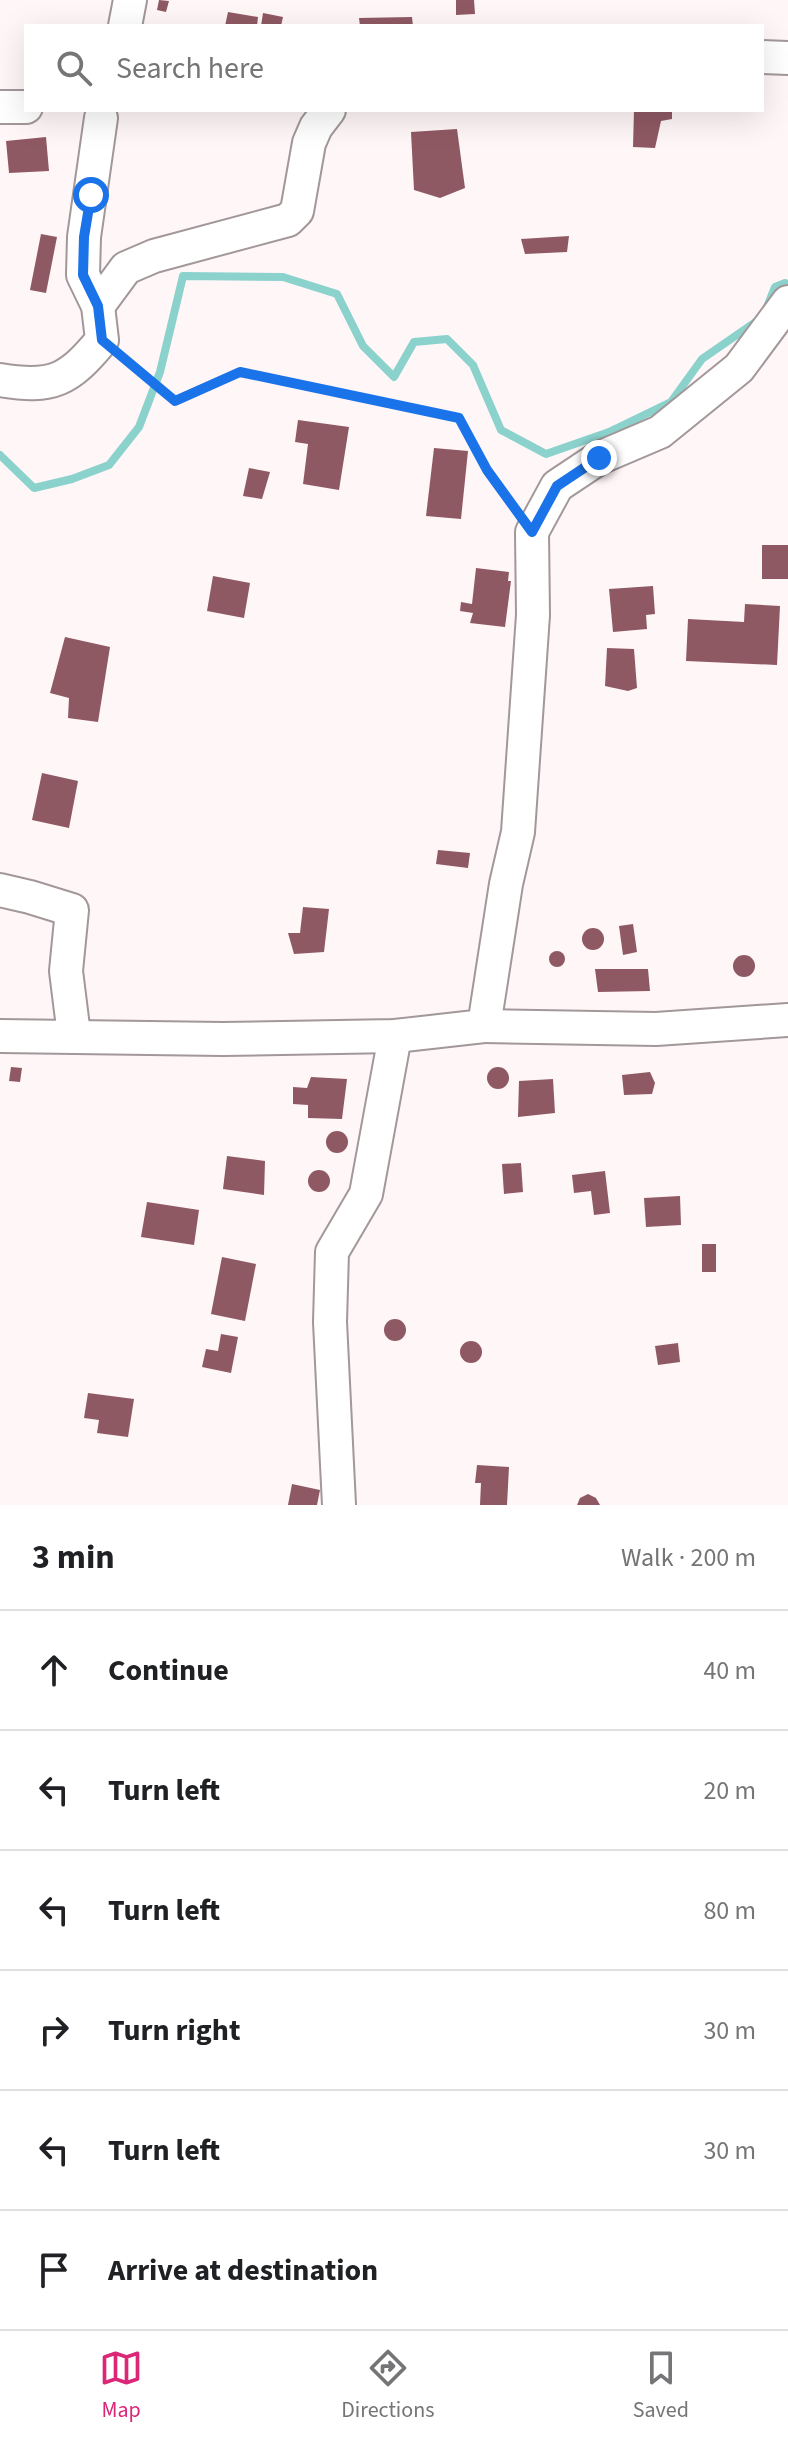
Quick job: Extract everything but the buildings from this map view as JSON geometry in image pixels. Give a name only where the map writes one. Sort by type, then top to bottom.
[{"type":"street","points":[[125,24],[130,0]]},
{"type":"street","points":[[764,57],[788,58]]},
{"type":"street","points":[[0,107],[24,107]]},
{"type":"street","points":[[98,306],[126,268],[154,256],[288,220],[297,211],[309,143],[327,112]]},
{"type":"street","points":[[0,380],[31,385],[59,378],[81,365],[102,340],[98,306],[83,275],[94,113]]},
{"type":"street","points":[[484,1026],[506,884],[518,832],[533,615],[532,532],[557,486],[599,458],[660,432],[739,368],[788,302]]},
{"type":"street","points":[[0,890],[72,910],[66,971],[74,1035]]},
{"type":"street","points":[[0,1036],[223,1039],[395,1036],[484,1026],[656,1029],[788,1020]]},
{"type":"street","points":[[339,1505],[330,1322],[332,1252],[366,1194],[395,1036]]},
{"type":"path","points":[[102,340],[175,401],[240,372],[459,418],[487,470],[532,532]]},
{"type":"waterway","points":[[0,455],[34,488],[72,479],[109,465],[139,427],[160,372],[183,276],[283,277],[337,294],[363,346],[394,377],[414,342],[447,339],[473,365],[501,430],[546,454],[609,432],[671,402],[702,359],[757,321]]},
{"type":"waterway","points":[[767,307],[775,287],[785,283],[788,289]]},
{"type":"route","points":[[91,195],[84,237],[83,275],[98,306],[102,340],[175,401],[240,372],[459,418],[487,470],[532,532],[557,486],[599,458]]}]
